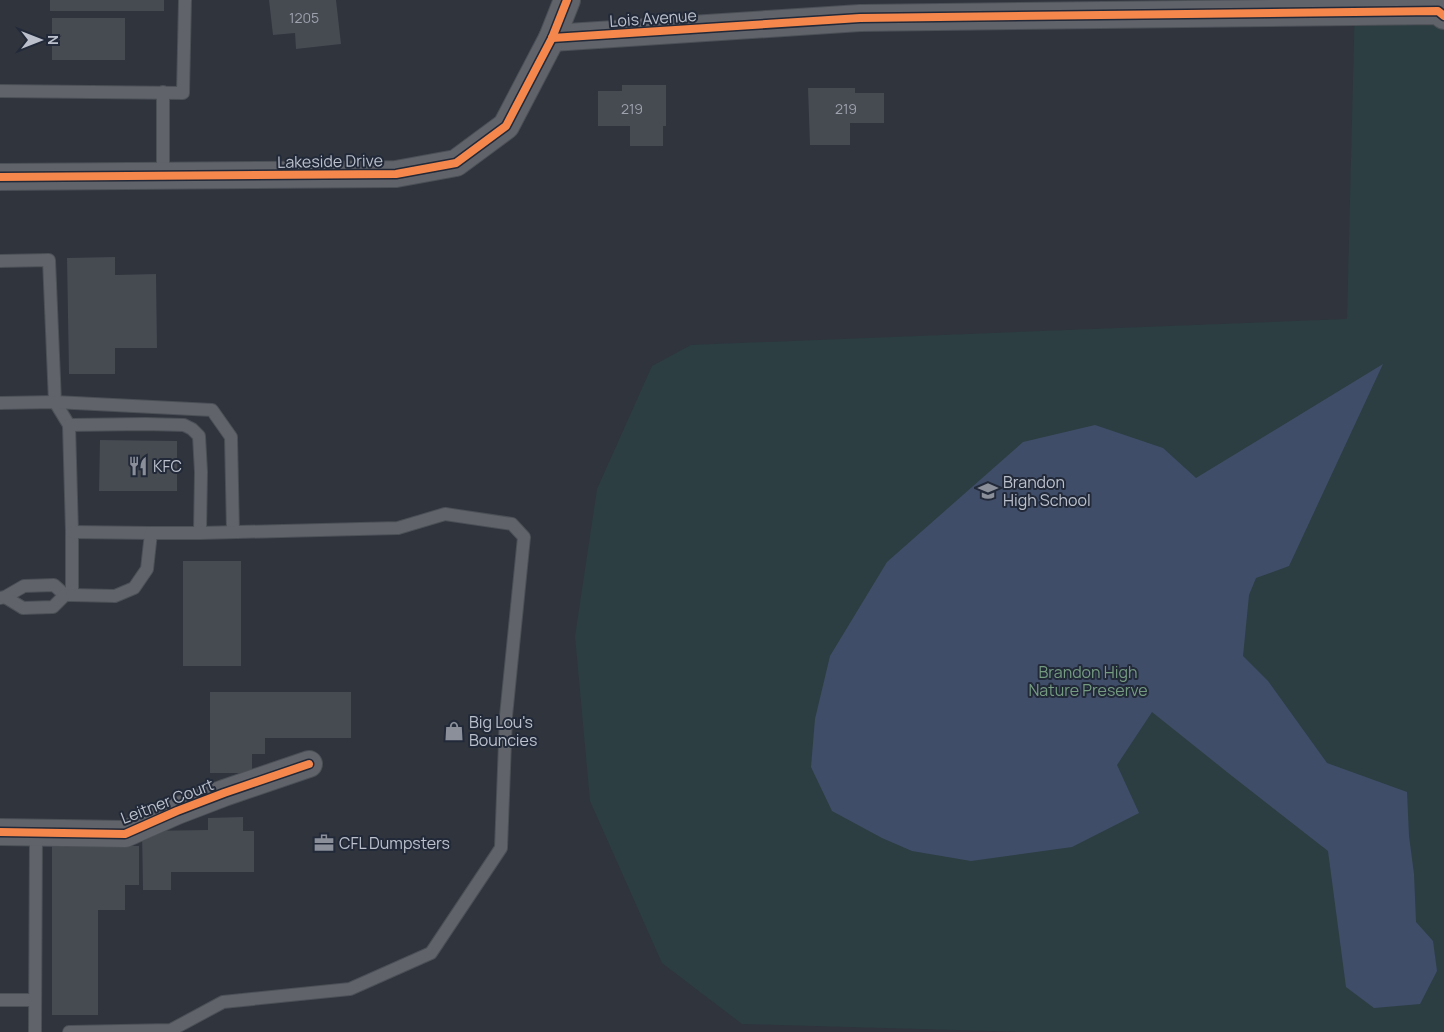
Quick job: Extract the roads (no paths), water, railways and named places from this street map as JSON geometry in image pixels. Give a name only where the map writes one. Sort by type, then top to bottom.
[{"type":"street","name":"Lakeside Drive","points":[[0,177],[396,174],[456,163],[506,126],[552,38],[567,0]]},
{"type":"street","name":"Lois Avenue","points":[[552,38],[860,18],[1428,12],[1438,12],[1444,16]]},
{"type":"street","name":"Leitner Court","points":[[0,832],[125,834],[214,796],[309,764]]},
{"type":"lane","points":[[0,91],[183,93],[184,0]]},
{"type":"lane","points":[[163,92],[163,176]]},
{"type":"lane","points":[[0,261],[49,260],[55,402],[69,425],[72,532],[69,595]]},
{"type":"lane","points":[[0,403],[55,402],[212,410],[231,438],[232,532]]},
{"type":"lane","points":[[69,425],[184,425],[192,429],[199,436],[201,472],[200,533]]},
{"type":"lane","points":[[69,1032],[171,1030],[223,1002],[350,989],[431,952],[501,848],[506,716],[524,537],[512,524],[445,514],[398,528],[200,533],[72,532]]},
{"type":"lane","points":[[2,598],[24,586],[54,585],[69,595],[115,596],[134,588],[148,569],[151,533]]},
{"type":"lane","points":[[2,598],[23,608],[53,607],[69,595]]},
{"type":"lane","points":[[35,1032],[36,833]]},
{"type":"lane","points":[[0,1000],[34,1000]]},
{"type":"water","points":[[1383,364],[1289,566],[1256,578],[1249,595],[1243,656],[1268,681],[1327,763],[1407,792],[1416,922],[1433,941],[1437,971],[1420,1004],[1374,1008],[1346,987],[1328,851],[1152,712],[1117,765],[1139,813],[1072,847],[971,861],[912,851],[882,838],[832,811],[811,767],[815,719],[830,656],[887,562],[1023,442],[1095,425],[1163,448],[1196,478]]},
{"type":"place","name":"KFC","points":[[138,466]]},
{"type":"place","name":"Brandon High School","points":[[988,491]]},
{"type":"place","name":"Big Lou's Bouncies","points":[[454,731]]},
{"type":"place","name":"CFL Dumpsters","points":[[324,843]]},
{"type":"park label","name":"Brandon High Nature Preserve","points":[[1088,681]]}]
